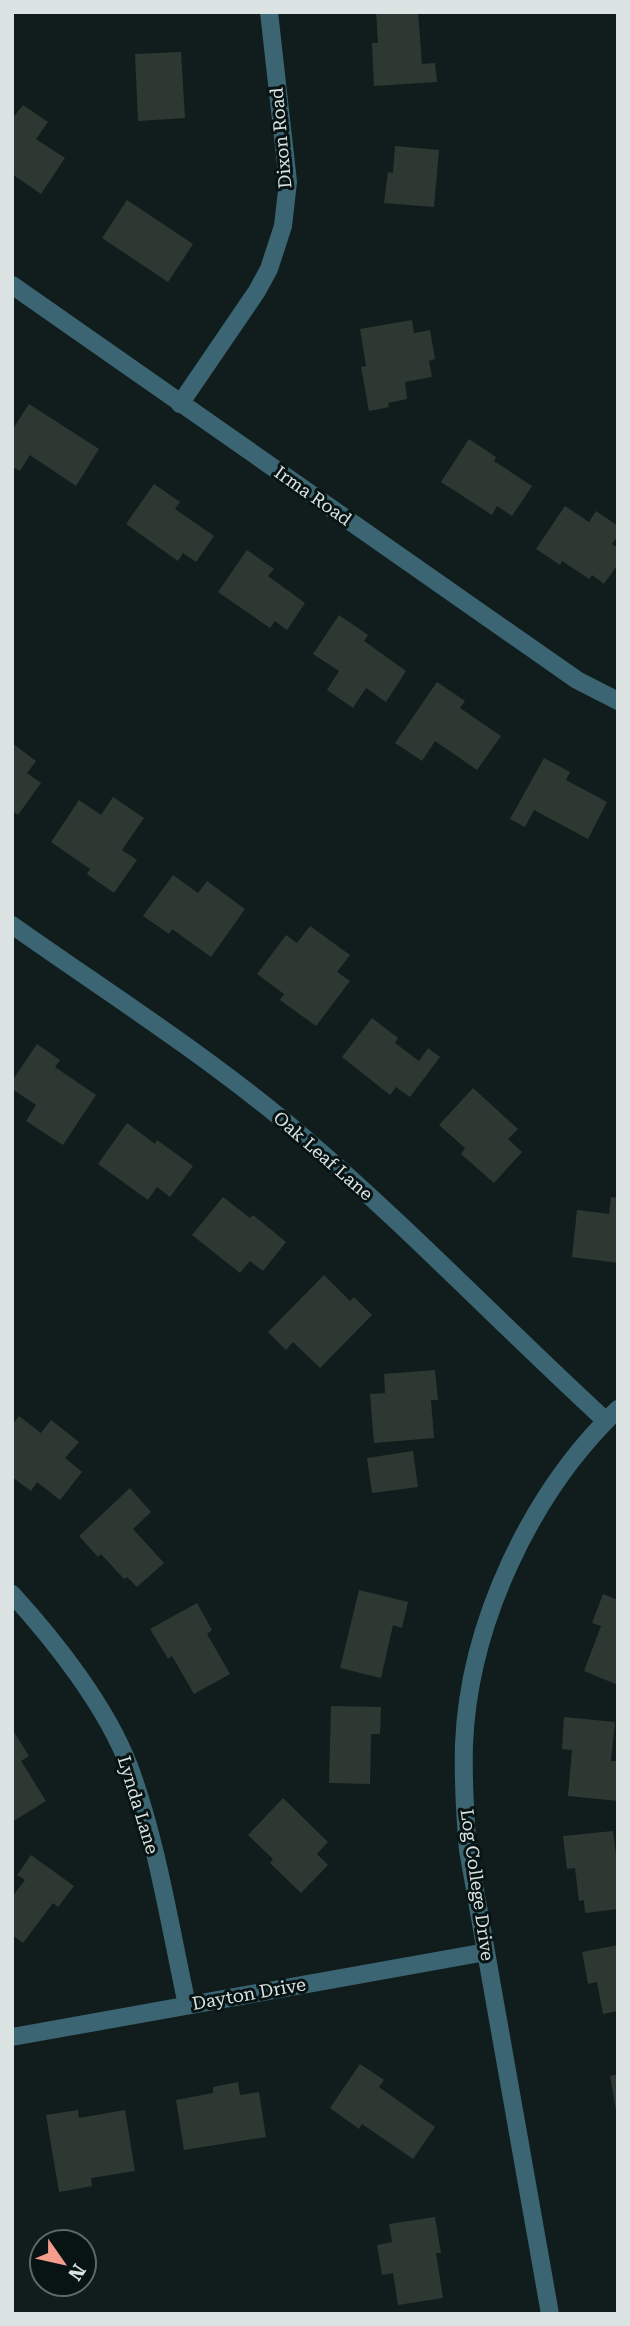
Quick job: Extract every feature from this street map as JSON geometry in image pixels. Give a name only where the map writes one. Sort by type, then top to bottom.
[{"type":"street","name":"Dixon Road","points":[[180,404],[257,291],[269,269],[283,226],[288,182],[269,12]]},
{"type":"street","name":"Irma Road","points":[[12,285],[577,680],[618,701]]},
{"type":"street","name":"Oak Leaf Lane","points":[[12,925],[220,1072],[306,1139],[612,1415]]},
{"type":"street","name":"Log College Drive","points":[[550,2314],[468,1850],[464,1805],[464,1743],[472,1680],[506,1573],[541,1506],[584,1444],[612,1415]]},
{"type":"street","name":"Lynda Lane","points":[[12,1594],[62,1654],[104,1717],[128,1765],[148,1827],[187,2005]]},
{"type":"street","name":"Dayton Drive","points":[[12,2038],[486,1952]]},
{"type":"building","points":[[376,12],[418,12],[422,64],[435,63],[437,82],[374,86],[372,43],[378,43]]},
{"type":"building","points":[[181,52],[185,118],[138,121],[135,54]]},
{"type":"building","points":[[23,105],[48,122],[36,139],[65,158],[41,194],[12,174],[12,119]]},
{"type":"building","points":[[395,146],[439,150],[434,207],[384,203],[388,172],[393,173]]},
{"type":"building","points":[[127,200],[193,244],[168,282],[102,238]]},
{"type":"building","points":[[412,320],[414,333],[430,330],[435,359],[429,361],[432,377],[405,382],[407,399],[388,403],[389,407],[369,411],[361,367],[366,366],[360,329]]},
{"type":"building","points":[[29,404],[99,449],[76,486],[30,455],[20,471],[12,467],[12,430]]},
{"type":"building","points":[[469,439],[496,457],[494,461],[532,486],[512,516],[497,506],[492,515],[441,482]]},
{"type":"building","points":[[154,484],[180,502],[175,509],[214,536],[196,562],[183,553],[178,561],[126,524]]},
{"type":"building","points":[[565,506],[589,522],[596,511],[618,526],[618,536],[612,544],[618,548],[618,564],[604,584],[592,575],[589,579],[562,561],[560,565],[536,549]]},
{"type":"building","points":[[247,550],[274,569],[268,576],[305,603],[287,630],[275,621],[270,628],[218,592]]},
{"type":"building","points":[[339,615],[368,635],[364,641],[406,671],[386,702],[366,688],[353,708],[327,690],[339,671],[313,654]]},
{"type":"building","points":[[437,682],[465,701],[460,708],[501,736],[477,770],[435,741],[422,761],[395,743]]},
{"type":"building","points":[[12,743],[36,761],[27,773],[41,783],[18,815],[12,811]]},
{"type":"building","points":[[544,758],[570,772],[566,780],[607,802],[588,839],[534,810],[525,827],[510,819]]},
{"type":"building","points":[[113,797],[144,818],[122,850],[137,860],[114,893],[87,874],[90,869],[51,842],[79,800],[101,815]]},
{"type":"building","points":[[173,875],[198,893],[207,881],[245,909],[211,957],[172,929],[169,934],[143,916]]},
{"type":"building","points":[[310,926],[350,955],[337,972],[350,981],[316,1026],[280,1000],[284,994],[257,974],[286,935],[297,943]]},
{"type":"building","points":[[372,1018],[398,1038],[395,1043],[419,1061],[428,1048],[440,1057],[410,1097],[396,1087],[390,1095],[342,1057]]},
{"type":"building","points":[[37,1044],[60,1060],[55,1067],[96,1095],[63,1145],[26,1121],[36,1105],[12,1089],[12,1081]]},
{"type":"building","points":[[473,1088],[518,1129],[508,1139],[522,1152],[494,1183],[461,1154],[465,1148],[439,1125]]},
{"type":"building","points":[[127,1123],[155,1144],[157,1140],[193,1166],[170,1197],[157,1187],[148,1200],[98,1164]]},
{"type":"building","points":[[223,1197],[250,1218],[253,1215],[286,1242],[263,1271],[250,1261],[240,1273],[192,1235]]},
{"type":"building","points":[[611,1197],[618,1198],[618,1263],[572,1257],[577,1210],[609,1214]]},
{"type":"building","points":[[324,1275],[350,1301],[354,1297],[372,1315],[320,1368],[293,1342],[286,1350],[268,1332]]},
{"type":"building","points":[[435,1370],[438,1400],[431,1400],[434,1438],[374,1443],[370,1394],[385,1393],[384,1374]]},
{"type":"building","points":[[19,1416],[41,1433],[51,1420],[79,1442],[65,1458],[82,1472],[60,1500],[37,1482],[31,1491],[12,1477],[12,1425]]},
{"type":"building","points":[[413,1451],[418,1487],[372,1493],[367,1458]]},
{"type":"building","points":[[130,1488],[151,1512],[133,1529],[164,1563],[137,1587],[127,1577],[124,1579],[101,1554],[98,1557],[79,1536]]},
{"type":"building","points":[[359,1590],[408,1602],[402,1628],[393,1625],[381,1678],[340,1668]]},
{"type":"building","points":[[603,1594],[618,1600],[618,1685],[584,1671],[601,1626],[592,1623]]},
{"type":"building","points":[[197,1603],[212,1630],[207,1634],[230,1674],[194,1694],[172,1656],[168,1659],[150,1629]]},
{"type":"building","points":[[331,1706],[381,1707],[380,1734],[371,1734],[370,1784],[329,1783]]},
{"type":"building","points":[[564,1717],[615,1722],[611,1761],[618,1761],[618,1801],[568,1796],[572,1750],[562,1749]]},
{"type":"building","points":[[14,1732],[29,1756],[21,1761],[46,1801],[12,1822]]},
{"type":"building","points":[[283,1798],[328,1842],[317,1854],[328,1865],[301,1893],[270,1863],[273,1859],[248,1835]]},
{"type":"building","points":[[613,1831],[618,1870],[618,1909],[585,1913],[584,1900],[579,1901],[575,1868],[567,1869],[563,1836]]},
{"type":"building","points":[[31,1855],[74,1886],[58,1907],[53,1903],[23,1943],[12,1935],[12,1897],[25,1880],[17,1875]]},
{"type":"building","points":[[618,1945],[618,2011],[603,2014],[597,1982],[588,1984],[582,1952]]},
{"type":"building","points":[[360,2064],[384,2080],[379,2087],[435,2127],[413,2159],[362,2124],[359,2129],[330,2108]]},
{"type":"building","points":[[618,2074],[618,2109],[616,2110],[610,2076]]},
{"type":"building","points":[[238,2082],[240,2095],[259,2092],[266,2137],[184,2150],[176,2100],[213,2093],[213,2087]]},
{"type":"building","points":[[78,2110],[79,2118],[125,2110],[135,2171],[91,2178],[92,2186],[59,2192],[46,2115]]},
{"type":"building","points":[[435,2217],[441,2253],[436,2253],[443,2298],[398,2305],[393,2273],[382,2275],[377,2245],[392,2242],[389,2224]]}]
